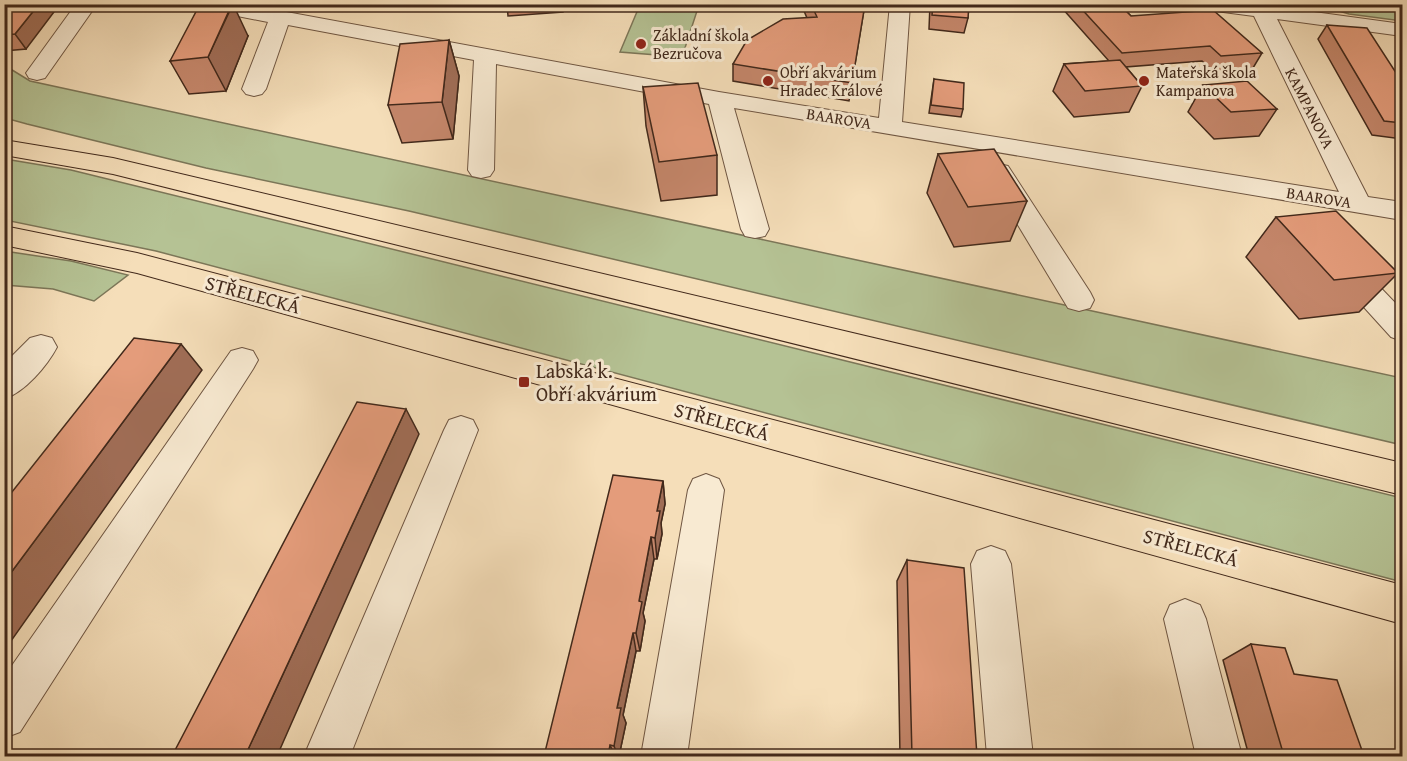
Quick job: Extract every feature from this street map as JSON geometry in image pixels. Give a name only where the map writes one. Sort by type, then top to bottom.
[{"type":"main road","points":[[4,133],[113,166],[1402,479]]},
{"type":"main road","points":[[4,147],[113,166]]},
{"type":"main road","name":"STŘELECKÁ","points":[[4,235],[137,263],[1402,605]]},
{"type":"street","points":[[37,73],[87,4]]},
{"type":"street","name":"BAAROVA","points":[[207,4],[280,18],[339,20],[486,57],[719,99],[1402,211]]},
{"type":"street","points":[[890,126],[900,4]]},
{"type":"street","points":[[1208,4],[1402,30]]},
{"type":"street","name":"KAMPANOVA","points":[[1262,11],[1358,204]]},
{"type":"street","points":[[254,89],[280,18]]},
{"type":"street","points":[[481,170],[486,57]]},
{"type":"street","points":[[719,99],[755,229]]},
{"type":"street","points":[[979,141],[1079,300]]},
{"type":"street","points":[[1270,189],[1301,222]]},
{"type":"street","points":[[1324,246],[1402,329]]},
{"type":"street","points":[[4,386],[41,346]]},
{"type":"street","points":[[4,716],[242,360]]},
{"type":"street","points":[[327,756],[460,430]]},
{"type":"street","points":[[664,756],[706,490]]},
{"type":"street","points":[[991,564],[1010,756]]},
{"type":"street","points":[[1185,619],[1219,756]]},
{"type":"green space","points":[[1319,5],[1402,5],[1402,21],[1349,14]]},
{"type":"green space","points":[[639,7],[697,11],[682,57],[620,52]]},
{"type":"green space","points":[[4,65],[30,81],[1402,378],[1402,445],[409,211],[206,168],[27,124],[5,118]]},
{"type":"green space","points":[[5,159],[71,170],[1402,498],[1402,582],[156,251],[5,220]]},
{"type":"green space","points":[[4,251],[71,261],[128,275],[94,301],[53,289],[5,285]]},
{"type":"building","points":[[7,4],[39,4],[15,34],[4,35],[4,7]]},
{"type":"building","points":[[232,4],[208,57],[170,61],[199,6]]},
{"type":"building","points":[[507,4],[562,4],[562,5],[506,9]]},
{"type":"building","points":[[811,4],[865,4],[852,83],[733,64],[747,40],[783,19],[817,17]]},
{"type":"building","points":[[933,4],[969,4],[968,18],[932,15]]},
{"type":"building","points":[[1077,4],[1119,4],[1131,16],[1213,10],[1262,53],[1221,56],[1210,46],[1122,53]]},
{"type":"building","points":[[1327,25],[1367,28],[1402,82],[1402,123],[1384,121]]},
{"type":"building","points":[[449,40],[442,102],[388,105],[400,44]]},
{"type":"building","points":[[1120,60],[1142,86],[1085,91],[1064,64]]},
{"type":"building","points":[[934,79],[964,83],[963,109],[931,105]]},
{"type":"building","points":[[1247,81],[1277,109],[1231,112],[1203,85]]},
{"type":"building","points":[[698,83],[717,155],[659,162],[643,87]]},
{"type":"building","points":[[994,149],[1027,201],[968,207],[938,154]]},
{"type":"building","points":[[1336,211],[1398,273],[1334,280],[1276,217]]},
{"type":"building","points":[[134,338],[181,344],[4,582],[4,502]]},
{"type":"building","points":[[357,402],[406,409],[245,756],[172,756]]},
{"type":"building","points":[[613,475],[663,481],[655,538],[651,537],[639,601],[642,602],[636,633],[633,633],[617,708],[621,708],[614,746],[610,745],[608,756],[544,756]]},
{"type":"building","points":[[907,560],[964,568],[977,756],[912,756]]},
{"type":"building","points":[[1251,644],[1285,648],[1294,674],[1337,680],[1364,756],[1284,756]]},
{"type":"place","name":"Základní škola Bezručova","points":[[641,44]]},
{"type":"place","name":"Obří akvárium Hradec Králové","points":[[768,81]]},
{"type":"place","name":"Mateřská škola Kampanova","points":[[1144,81]]},
{"type":"place","name":"Labská k. Obří akvárium","points":[[524,382]]}]
